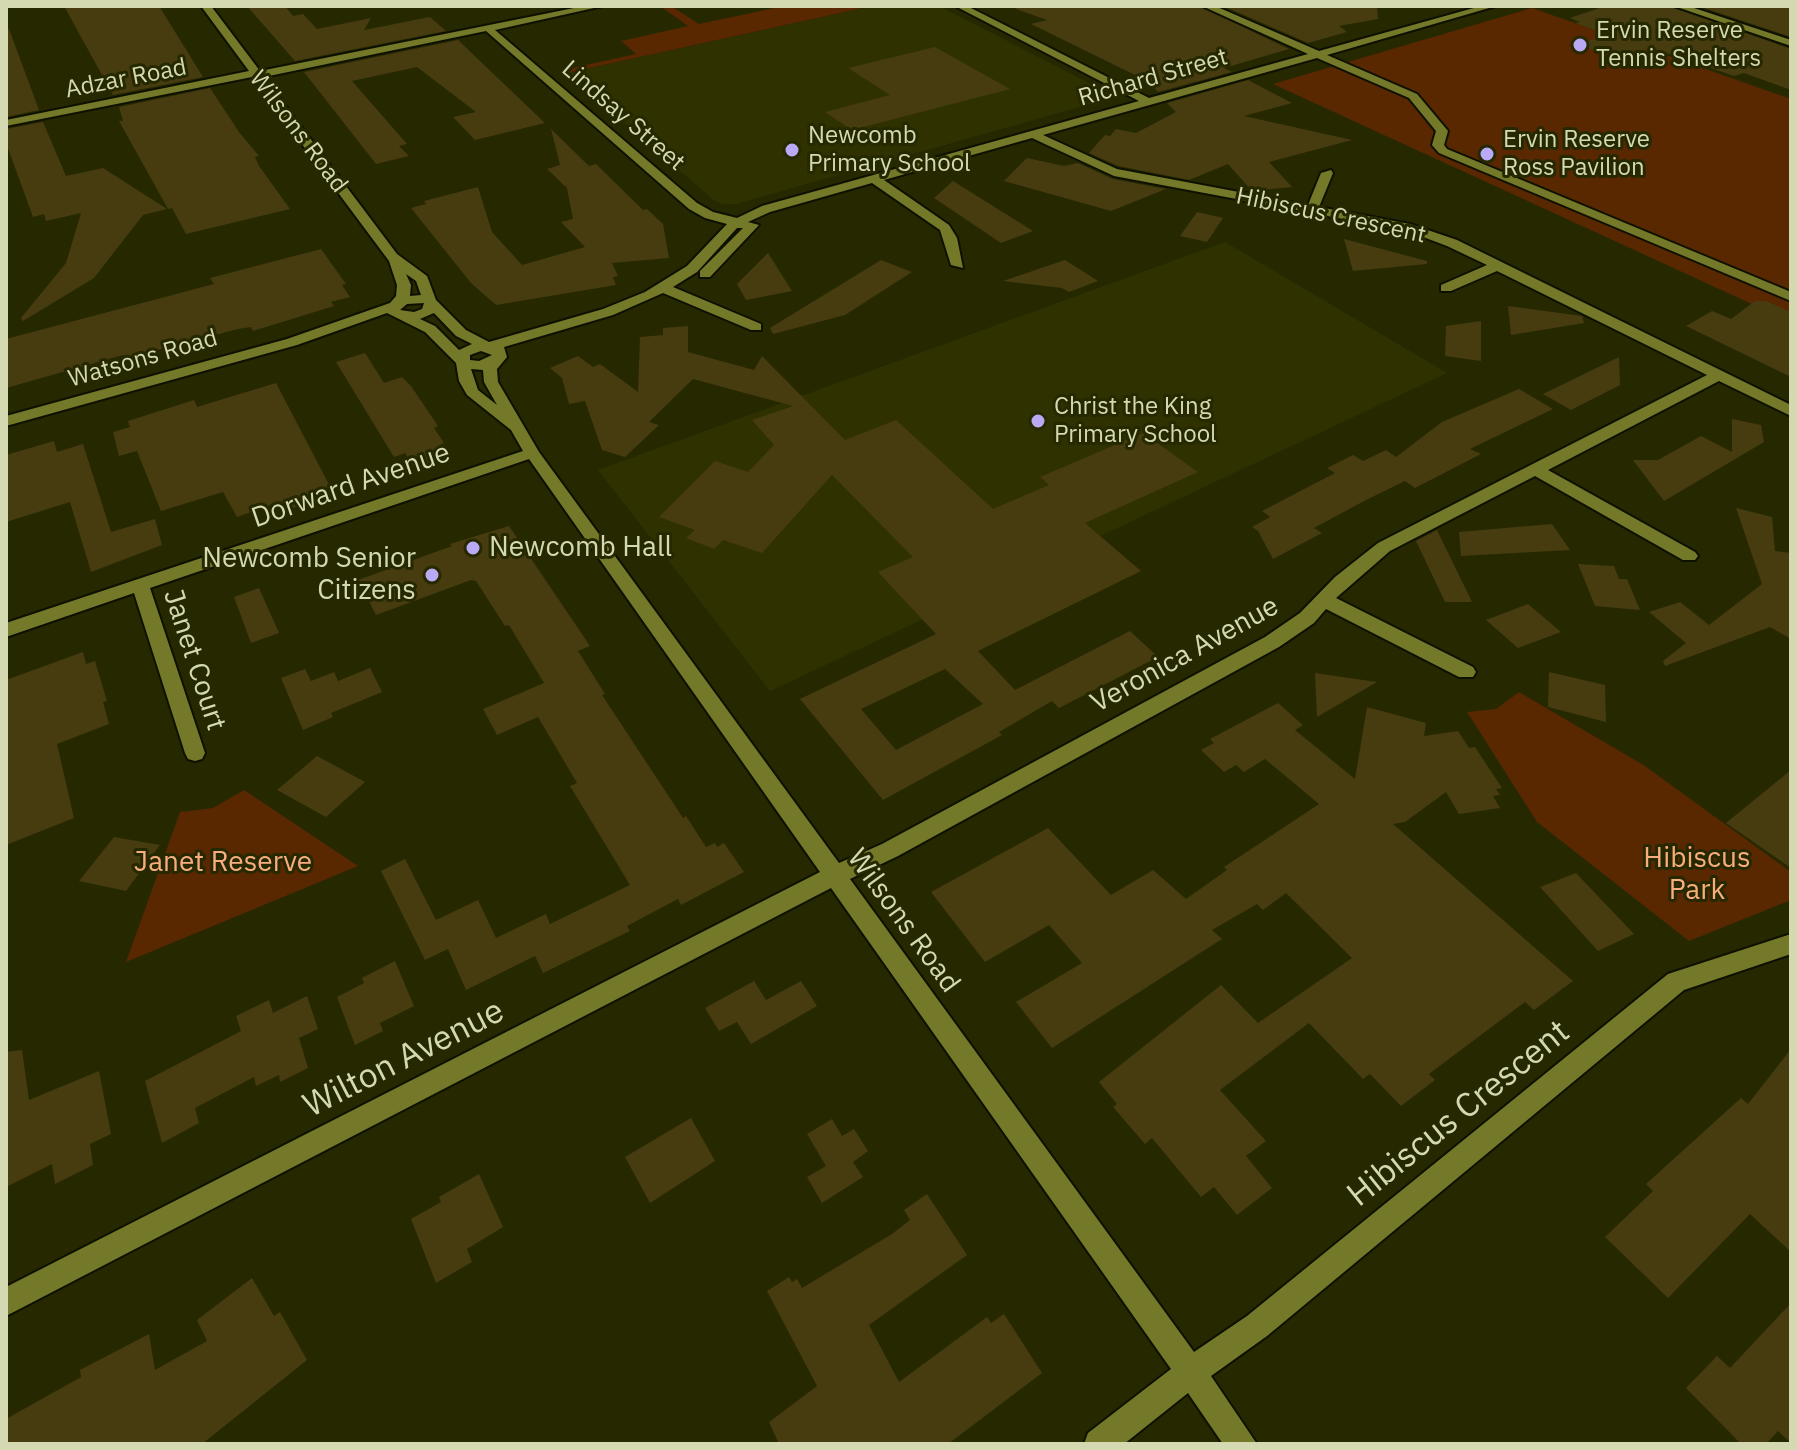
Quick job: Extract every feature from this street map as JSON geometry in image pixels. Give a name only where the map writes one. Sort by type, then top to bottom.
[{"type":"street","name":"Wilsons Road","points":[[206,6],[392,257],[404,285],[400,311],[430,329],[463,362],[466,381],[472,392],[517,432]]},
{"type":"street","points":[[542,6],[554,15]]},
{"type":"street","name":"Adzar Road","points":[[6,123],[598,6]]},
{"type":"street","points":[[960,6],[1148,102]]},
{"type":"street","points":[[1207,6],[1413,96],[1442,131],[1438,145],[1443,151],[1791,297]]},
{"type":"street","name":"Richard Street","points":[[670,290],[737,223],[766,209],[1491,6]]},
{"type":"street","points":[[1679,6],[1791,43]]},
{"type":"street","name":"Lindsay Street","points":[[489,29],[693,206],[709,215],[752,227]]},
{"type":"street","name":"Hibiscus Crescent","points":[[1034,135],[1114,172],[1410,228],[1452,243],[1791,411]]},
{"type":"street","points":[[1312,209],[1327,173]]},
{"type":"street","points":[[876,180],[945,228],[958,265]]},
{"type":"street","name":"Richard Street","points":[[463,362],[462,356],[466,351],[492,353],[521,349],[627,316],[670,290],[704,275],[752,227],[784,209],[826,194]]},
{"type":"street","points":[[707,253],[723,255]]},
{"type":"street","name":"Wilsons Road","points":[[392,257],[422,279],[430,302],[461,333],[492,353],[491,382],[517,432],[1242,1444]]},
{"type":"street","points":[[1446,288],[1499,265]]},
{"type":"street","points":[[670,290],[756,327]]},
{"type":"street","name":"Watsons Road","points":[[6,421],[400,311],[424,313],[430,302]]},
{"type":"street","name":"Veronica Avenue","points":[[833,876],[890,850],[1272,642],[1307,618],[1341,581],[1384,547],[1719,375]]},
{"type":"street","name":"Dorward Avenue","points":[[6,630],[532,453]]},
{"type":"street","points":[[1533,468],[1689,556]]},
{"type":"street","name":"Janet Court","points":[[140,585],[195,753]]},
{"type":"street","points":[[1324,600],[1466,672]]},
{"type":"street","name":"Wilton Avenue","points":[[6,1302],[833,876]]},
{"type":"street","name":"Hibiscus Crescent","points":[[1099,1444],[1191,1372],[1257,1326],[1676,982],[1791,944]]},
{"type":"shaded area","name":"Newcomb Primary School","points":[[873,6],[939,6],[1110,94],[1111,98],[736,204],[723,204],[715,201],[568,73]]},
{"type":"shaded area","name":"Christ the King Primary School","points":[[1225,242],[1447,373],[770,691],[598,470]]},
{"type":"green space","points":[[660,6],[671,6],[699,24],[784,6],[872,6],[567,73],[563,70],[636,54],[621,41],[688,26]]},
{"type":"green space","points":[[1532,8],[1791,99],[1791,322],[1273,84]]},
{"type":"green space","name":"Hibiscus Park","points":[[1519,692],[1645,766],[1791,872],[1791,900],[1689,941],[1537,822],[1467,712],[1496,709]]},
{"type":"green space","name":"Janet Reserve","points":[[244,790],[358,866],[126,962],[180,812],[213,808]]},
{"type":"building","points":[[64,6],[159,6],[203,77],[113,95]]},
{"type":"building","points":[[247,6],[285,6],[293,16],[303,14],[317,29],[371,18],[364,30],[430,17],[446,31],[295,61]]},
{"type":"building","points":[[1017,6],[1199,6],[1289,49],[1224,68],[1232,72],[1158,92],[1143,75],[1137,76],[1031,24],[1047,20],[1016,9]]},
{"type":"building","points":[[1223,6],[1377,6],[1378,19],[1339,26],[1347,32],[1308,43]]},
{"type":"building","points":[[1605,6],[1671,6],[1791,49],[1791,90],[1744,73],[1734,76],[1652,48],[1618,59],[1577,44],[1608,35],[1575,23],[1580,22],[1570,18]]},
{"type":"building","points":[[1698,6],[1791,6],[1791,37]]},
{"type":"building","points":[[9,29],[39,110],[6,117],[6,30]]},
{"type":"building","points":[[458,40],[545,123],[475,140],[453,117],[476,112],[417,67],[352,81],[407,144],[399,146],[409,156],[376,164],[304,72]]},
{"type":"building","points":[[935,47],[1010,89],[852,130],[825,112],[890,95],[848,68]]},
{"type":"building","points":[[1248,80],[1292,103],[1244,116],[1352,140],[1269,162],[1292,187],[1252,191],[1228,164],[1189,180],[1118,166],[1089,153],[1105,135],[1110,136],[1116,129],[1136,133],[1176,112],[1167,103]]},
{"type":"building","points":[[210,88],[259,156],[255,157],[259,166],[290,209],[186,234],[172,208],[168,209],[119,121],[123,121],[119,107]]},
{"type":"building","points":[[43,122],[66,176],[103,168],[167,209],[143,215],[94,278],[23,321],[21,318],[66,263],[81,213],[46,221],[44,214],[33,217],[6,143],[6,129]]},
{"type":"building","points":[[551,129],[589,166],[596,164],[643,210],[647,209],[663,224],[669,258],[612,263],[618,276],[613,277],[616,285],[496,305],[471,283],[411,208],[426,204],[424,201],[478,187],[492,232],[522,265],[585,247],[561,222],[573,219],[567,188],[547,169],[560,165]]},
{"type":"building","points":[[1027,158],[1064,166],[1078,163],[1113,179],[1166,189],[1111,211],[1004,181]]},
{"type":"building","points":[[953,181],[1033,231],[1001,243],[934,198]]},
{"type":"building","points":[[1197,212],[1223,218],[1207,242],[1180,236]]},
{"type":"building","points":[[1344,239],[1427,261],[1427,264],[1353,271]]},
{"type":"building","points":[[321,249],[346,284],[342,285],[350,297],[331,302],[334,306],[253,331],[251,327],[238,329],[154,351],[123,355],[6,388],[6,339],[214,284],[210,278]]},
{"type":"building","points":[[768,253],[792,291],[746,300],[737,284]]},
{"type":"building","points":[[881,260],[912,272],[845,315],[773,334],[770,328]]},
{"type":"building","points":[[1065,260],[1098,281],[1069,292],[1062,288],[1003,281]]},
{"type":"building","points":[[1755,301],[1766,301],[1791,312],[1791,377],[1686,326],[1712,311],[1731,319]]},
{"type":"building","points":[[1508,306],[1582,316],[1584,323],[1511,335]]},
{"type":"building","points":[[1481,321],[1481,361],[1445,356],[1446,326]]},
{"type":"building","points":[[688,326],[688,352],[754,370],[762,356],[845,440],[896,420],[993,509],[1049,485],[1040,477],[1143,433],[1198,472],[1085,523],[1141,571],[978,651],[1015,690],[1130,631],[1158,657],[1059,708],[1052,701],[999,732],[1002,735],[883,800],[800,699],[936,634],[878,572],[913,557],[832,475],[762,553],[723,540],[714,549],[686,538],[695,530],[659,517],[715,461],[748,472],[774,445],[752,420],[793,406],[693,379],[649,422],[659,425],[625,457],[602,450],[585,401],[569,404],[562,378],[550,368],[578,356],[593,367],[600,364],[638,392],[640,337],[663,335],[663,328]],"holes":[[[945,669],[983,704],[896,750],[861,709]]]},
{"type":"building","points":[[365,353],[384,383],[402,377],[411,386],[438,426],[434,428],[444,443],[440,445],[450,461],[417,473],[405,453],[394,457],[336,362]]},
{"type":"building","points":[[1619,357],[1620,385],[1571,410],[1543,394]]},
{"type":"building","points":[[276,383],[334,494],[284,511],[279,502],[237,517],[223,492],[161,511],[137,451],[119,456],[113,432],[130,427],[128,421],[194,400],[197,407]]},
{"type":"building","points":[[1519,389],[1553,409],[1470,449],[1481,454],[1415,488],[1405,481],[1366,500],[1314,528],[1322,533],[1273,559],[1258,531],[1252,527],[1270,517],[1262,511],[1335,473],[1327,468],[1353,455],[1363,461],[1386,450],[1396,457],[1442,422]]},
{"type":"building","points":[[1732,419],[1761,425],[1764,442],[1664,501],[1633,460],[1658,460],[1701,436],[1732,452]]},
{"type":"building","points":[[54,441],[57,452],[83,444],[111,532],[155,519],[162,545],[91,572],[70,502],[6,522],[6,455]]},
{"type":"building","points":[[1736,508],[1772,517],[1775,551],[1791,553],[1791,639],[1770,627],[1665,666],[1663,661],[1686,643],[1649,612],[1680,602],[1709,625],[1762,584]]},
{"type":"building","points":[[1552,524],[1570,550],[1461,556],[1459,532]]},
{"type":"building","points":[[509,526],[590,646],[578,651],[605,694],[602,695],[683,818],[686,816],[706,847],[724,843],[744,872],[681,905],[678,899],[627,926],[630,931],[543,973],[535,956],[466,990],[448,949],[425,960],[381,871],[405,859],[436,920],[478,900],[496,938],[546,914],[550,924],[630,885],[570,786],[577,783],[538,717],[497,735],[483,709],[544,683],[509,625],[505,626],[476,581],[471,580],[376,615],[358,580],[452,546],[450,544]]},
{"type":"building","points":[[1437,530],[1472,602],[1445,602],[1416,541]]},
{"type":"building","points":[[1578,564],[1614,566],[1619,579],[1627,579],[1640,610],[1595,606]]},
{"type":"building","points":[[259,588],[279,633],[251,643],[234,597]]},
{"type":"building","points":[[1528,604],[1561,632],[1518,648],[1486,620]]},
{"type":"building","points":[[83,652],[86,664],[95,661],[107,701],[103,702],[109,724],[57,744],[74,818],[6,845],[6,680]]},
{"type":"building","points":[[370,668],[382,692],[331,713],[333,717],[303,730],[281,678],[305,669],[311,681],[334,672],[338,681]]},
{"type":"building","points":[[1549,672],[1605,685],[1606,722],[1548,707]]},
{"type":"building","points":[[1315,673],[1377,682],[1317,717]]},
{"type":"building","points":[[1278,703],[1303,725],[1295,730],[1355,779],[1367,707],[1426,723],[1424,736],[1458,731],[1469,748],[1475,747],[1502,788],[1496,789],[1500,795],[1493,796],[1500,808],[1459,814],[1446,792],[1405,822],[1393,824],[1573,981],[1534,1010],[1525,1002],[1429,1074],[1435,1080],[1401,1106],[1370,1074],[1363,1079],[1309,1023],[1220,1090],[1266,1141],[1246,1156],[1272,1188],[1237,1215],[1214,1187],[1201,1197],[1152,1138],[1145,1144],[1113,1107],[1117,1104],[1099,1082],[1221,985],[1258,1023],[1352,958],[1286,893],[1263,910],[1257,904],[1212,930],[1222,939],[1052,1048],[1016,1002],[1082,963],[1049,925],[985,962],[931,892],[1048,828],[1111,895],[1153,870],[1186,899],[1227,870],[1224,867],[1319,804],[1265,759],[1244,772],[1236,765],[1224,772],[1201,750],[1214,743],[1210,739]]},
{"type":"building","points":[[317,756],[365,782],[326,817],[277,790]]},
{"type":"building","points":[[1791,770],[1791,868],[1726,823]]},
{"type":"building","points":[[114,837],[160,845],[126,891],[79,881]]},
{"type":"building","points":[[1576,873],[1634,934],[1598,951],[1540,887]]},
{"type":"building","points":[[395,961],[414,1006],[380,1023],[383,1031],[355,1045],[337,997],[364,983],[362,978]]},
{"type":"building","points":[[754,981],[766,1000],[801,981],[817,1006],[751,1044],[737,1022],[719,1031],[705,1008]]},
{"type":"building","points":[[307,996],[318,1029],[299,1038],[308,1068],[280,1082],[279,1075],[256,1086],[254,1077],[195,1108],[199,1123],[162,1143],[145,1081],[241,1031],[236,1016],[269,1000],[273,1013]]},
{"type":"building","points":[[1791,1049],[1791,1252],[1750,1214],[1668,1298],[1605,1237],[1653,1191],[1646,1184],[1741,1098],[1748,1104]]},
{"type":"building","points":[[22,1050],[29,1100],[99,1071],[111,1134],[90,1144],[93,1165],[55,1184],[52,1164],[6,1187],[6,1052]]},
{"type":"building","points":[[691,1118],[715,1161],[650,1203],[625,1157]]},
{"type":"building","points":[[832,1119],[842,1136],[854,1129],[868,1151],[853,1162],[863,1177],[822,1203],[807,1177],[826,1166],[807,1134]]},
{"type":"building","points":[[479,1174],[503,1227],[467,1249],[472,1262],[436,1283],[411,1219],[441,1202],[439,1197]]},
{"type":"building","points":[[927,1194],[967,1255],[869,1325],[899,1382],[987,1317],[991,1323],[1004,1314],[1042,1373],[948,1444],[779,1444],[769,1422],[817,1386],[767,1291],[789,1277],[792,1282],[797,1279],[802,1288],[892,1234],[910,1220],[904,1210]]},
{"type":"building","points":[[252,1278],[274,1316],[280,1312],[307,1360],[202,1444],[6,1444],[6,1419],[81,1377],[80,1370],[149,1334],[155,1370],[207,1341],[197,1320]]},
{"type":"building","points":[[1791,1303],[1791,1443],[1778,1431],[1766,1444],[1741,1444],[1686,1388],[1717,1356],[1730,1368]]},
{"type":"place","name":"Ervin Reserve Tennis Shelters","points":[[1580,45]]},
{"type":"place","name":"Newcomb Primary School","points":[[792,150]]},
{"type":"place","name":"Ervin Reserve Ross Pavilion","points":[[1487,154]]},
{"type":"place","name":"Christ the King Primary School","points":[[1038,421]]},
{"type":"place","name":"Newcomb Hall","points":[[473,548]]},
{"type":"place","name":"Newcomb Senior Citizens","points":[[432,575]]}]
